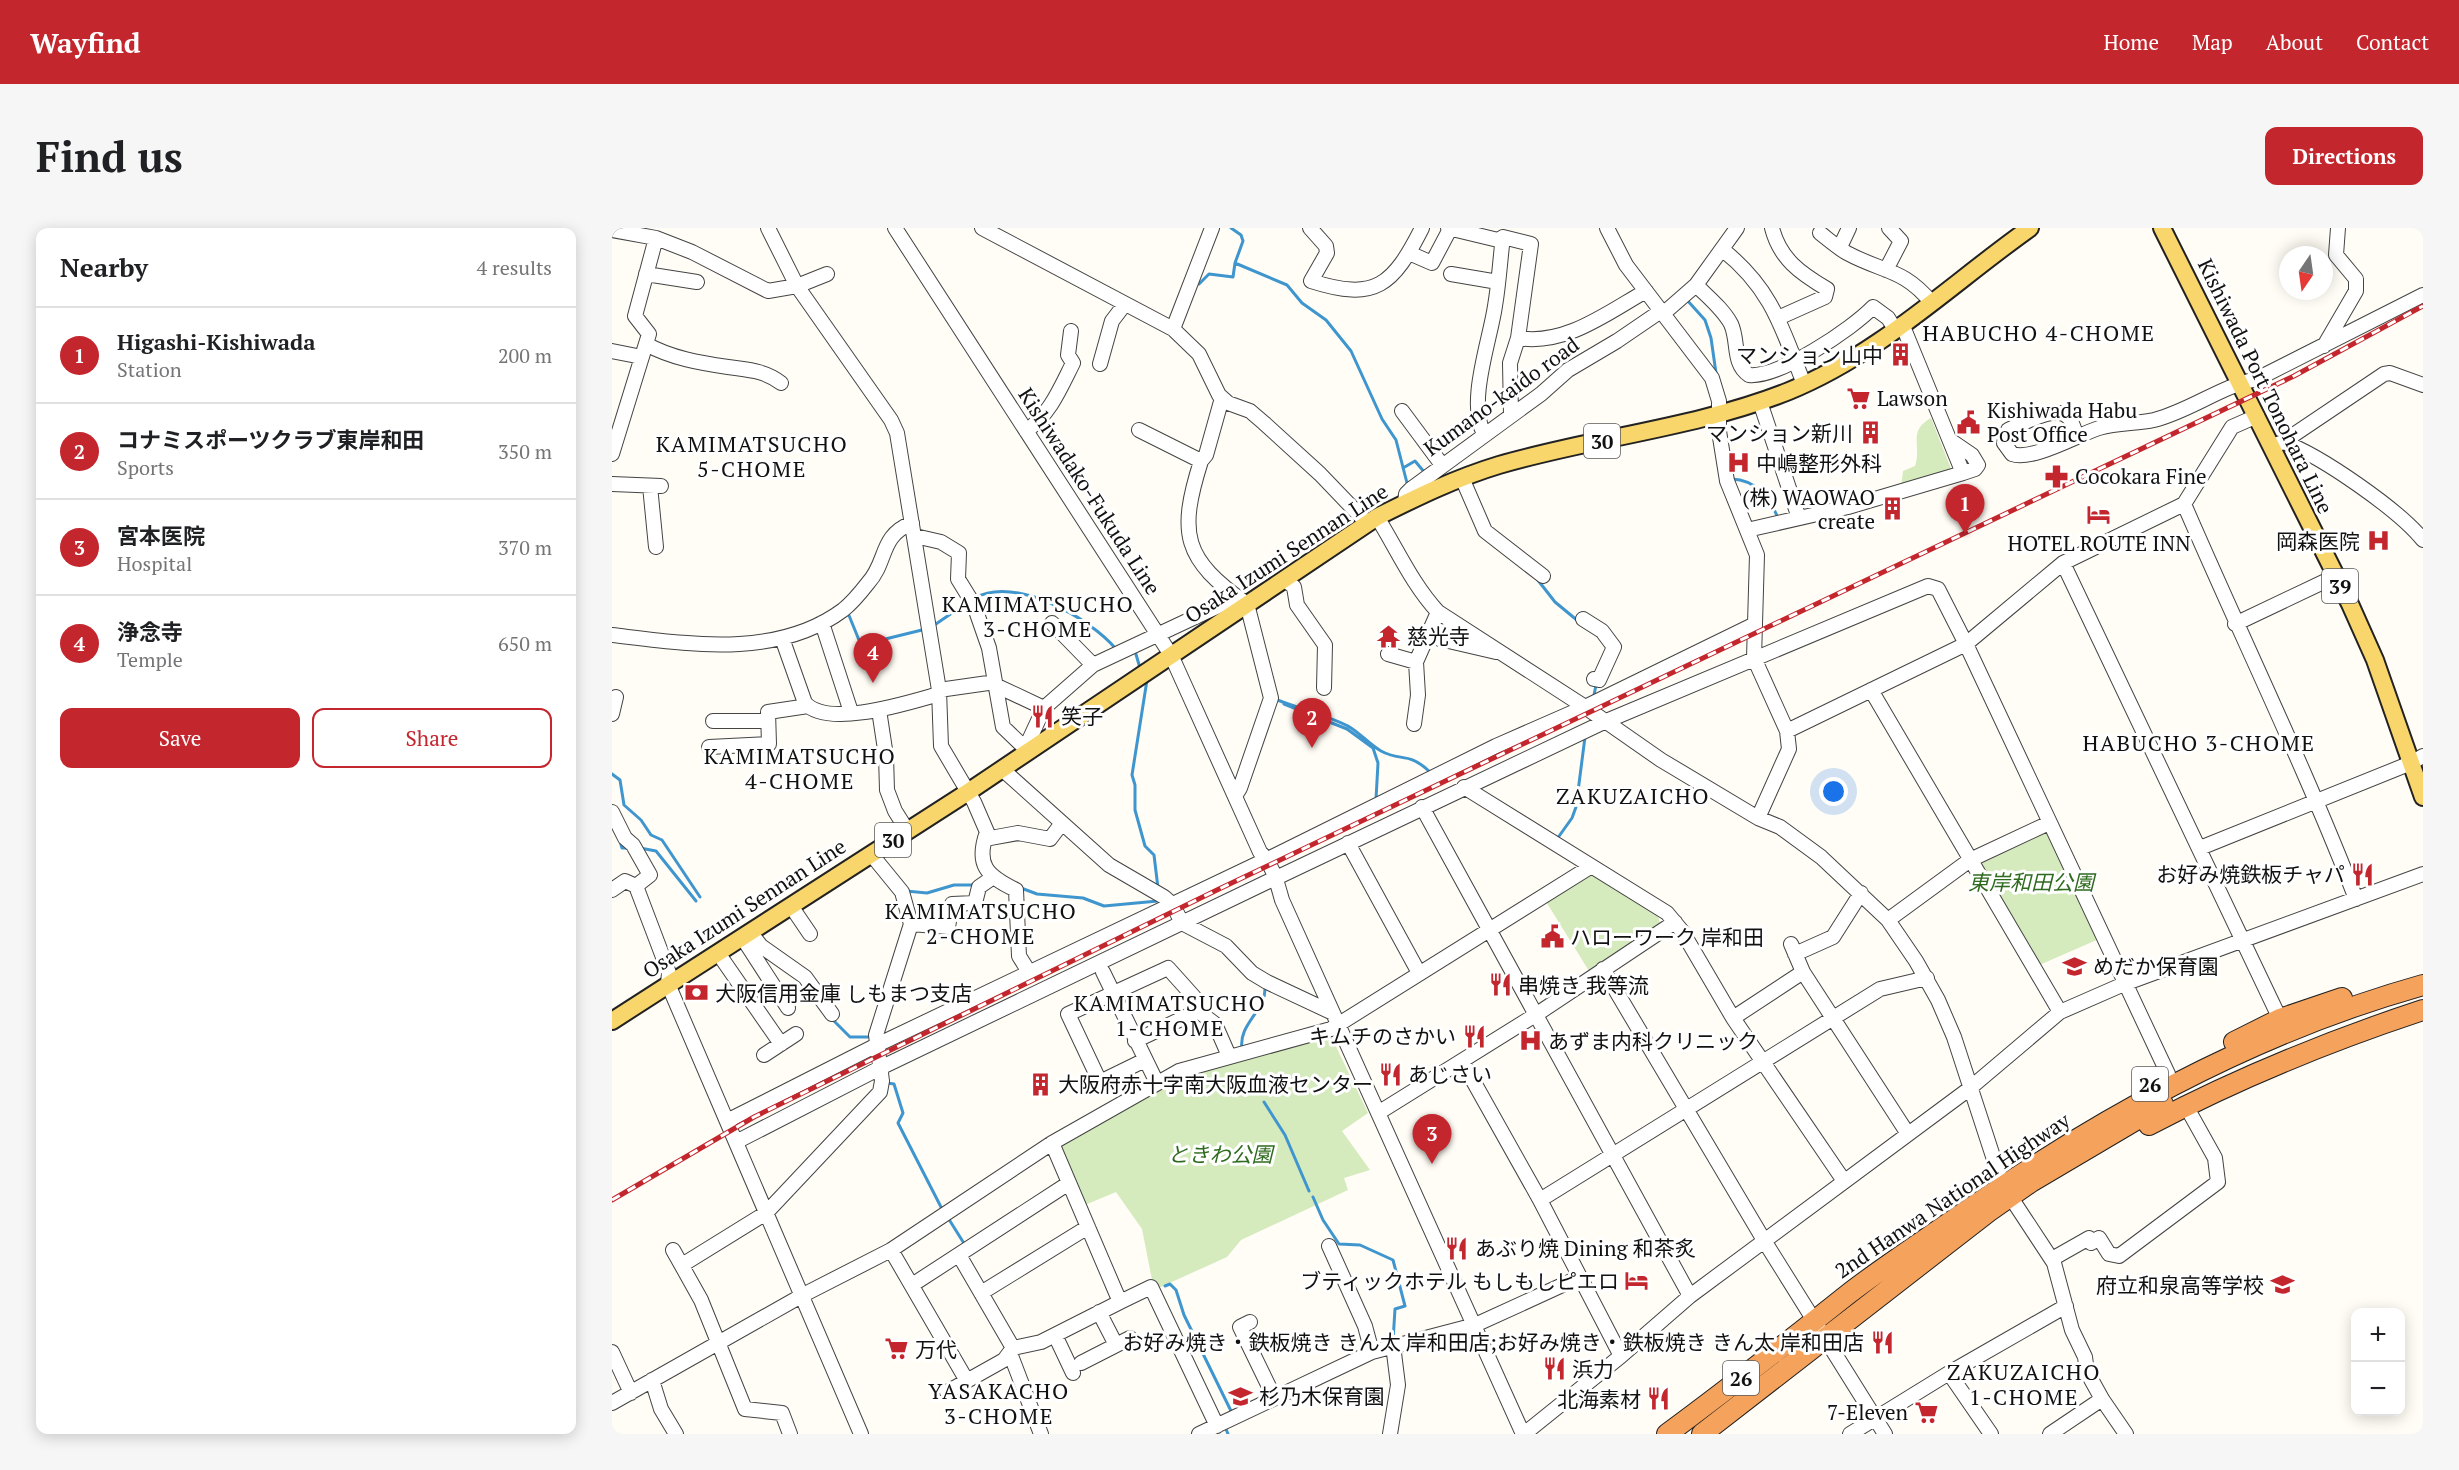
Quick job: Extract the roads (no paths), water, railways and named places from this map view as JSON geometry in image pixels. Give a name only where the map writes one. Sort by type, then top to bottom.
[{"type":"highway","name":"26","points":[[2423,972],[2280,1019],[2168,1074],[2052,1140],[2006,1190],[1942,1256],[1916,1256],[1924,1231],[2006,1190],[2058,1176],[2236,1080],[2302,1052],[2423,1010]]},
{"type":"highway","name":"2nd Hanwa National Highway","points":[[2006,1190],[2134,1104],[2243,1051],[2348,1009],[2423,985]]},
{"type":"highway","name":"2nd Hanwa National Highway","points":[[2027,1177],[2243,1064],[2351,1021],[2423,998]]},
{"type":"highway","name":"2nd Hanwa National Highway","points":[[1702,1434],[1820,1331],[1916,1256]]},
{"type":"highway","name":"2nd Hanwa National Highway","points":[[1668,1434],[1820,1331]]},
{"type":"main road","name":"Osaka Izumi Sennan Line","points":[[612,1021],[968,792],[1027,750],[1171,655],[1243,600],[1284,579],[1372,520],[1462,478],[1538,455],[1718,415],[1760,402],[1804,384],[1899,326],[2030,228]]},
{"type":"main road","name":"Kishiwada Port Tonohara Line","points":[[2162,228],[2257,416],[2277,444],[2375,660],[2417,759],[2423,797]]},
{"type":"street","points":[[768,228],[797,286],[891,420],[897,433],[939,692],[941,746],[968,792],[987,832],[981,847],[992,878],[1016,890],[1019,956],[1029,972]]},
{"type":"street","name":"Kishiwadako-Fukuda Line","points":[[895,228],[1171,655],[1524,1434]]},
{"type":"street","points":[[982,228],[1173,328],[1199,354],[1222,398],[1250,411],[1372,520],[1427,600],[1438,612],[1587,706],[1604,722],[1758,818],[1780,828],[1821,856],[1888,920],[1926,978],[1954,1037],[1969,1089],[2006,1190],[2052,1259],[2088,1372],[2102,1400],[2126,1434]]},
{"type":"street","points":[[1173,328],[1212,228]]},
{"type":"street","points":[[1310,228],[1326,246],[1327,253],[1311,281],[1357,292],[1381,283],[1397,273],[1422,228]]},
{"type":"street","points":[[1409,253],[1432,263],[1449,228],[1498,240],[1503,237],[1531,244],[1518,338],[1510,363],[1511,415]]},
{"type":"street","points":[[1607,228],[1626,265],[1712,378],[1719,401],[1718,415],[1726,481],[1757,555],[1753,625],[1754,658],[1787,731],[1789,749],[1758,818]]},
{"type":"street","name":"Kumano-kaido road","points":[[1405,503],[1406,494],[1568,370],[1662,312],[1696,285],[1737,228]]},
{"type":"street","points":[[1772,228],[1782,254],[1790,263],[1800,273],[1827,289],[1825,297],[1778,318]]},
{"type":"street","points":[[1840,247],[1850,228]]},
{"type":"street","points":[[1886,270],[1901,241],[1889,228]]},
{"type":"street","points":[[2324,346],[2356,291],[2356,279],[2336,255],[2338,228]]},
{"type":"street","points":[[612,230],[656,238],[692,252],[768,291],[797,286],[827,274]]},
{"type":"street","points":[[1820,233],[1840,247],[1916,283],[1932,303]]},
{"type":"street","points":[[1484,434],[1480,427],[1480,382],[1498,282],[1503,237]]},
{"type":"street","points":[[612,454],[649,334],[635,316],[656,238]]},
{"type":"street","points":[[1723,250],[1747,269],[1778,318],[1804,384]]},
{"type":"street","points":[[646,274],[697,282]]},
{"type":"street","points":[[1451,274],[1498,282]]},
{"type":"street","points":[[1696,285],[1730,323],[1736,336],[1738,363],[1743,371],[1757,376],[1828,342],[1873,307],[1899,326],[1950,440],[1959,444],[1977,461],[1975,469],[1889,496],[1747,530]]},
{"type":"street","points":[[1518,338],[1536,341],[1568,334],[1646,291]]},
{"type":"street","points":[[2077,438],[2070,420],[2065,414],[2055,411],[2008,430],[2004,443],[2012,454],[2025,456],[2077,438],[2099,428],[2132,421],[2153,420],[2240,382],[2257,379],[2423,295]]},
{"type":"street","points":[[1100,364],[1112,321],[1125,304]]},
{"type":"street","points":[[1026,431],[1036,424],[1053,404],[1073,363],[1068,355],[1071,332]]},
{"type":"street","points":[[612,351],[644,350],[728,367],[752,369],[772,376],[781,383]]},
{"type":"street","points":[[2277,444],[2384,374],[2390,372],[2423,385]]},
{"type":"street","points":[[1222,398],[1206,455],[1201,461],[1190,495],[1188,515],[1191,546],[1208,572],[1243,600],[1271,698],[1240,788],[1235,796]]},
{"type":"street","points":[[1760,402],[1799,518]]},
{"type":"street","points":[[1401,411],[1442,465]]},
{"type":"street","points":[[1787,731],[1966,644],[2063,563],[2184,504],[2232,427],[2257,416]]},
{"type":"street","points":[[1139,430],[1201,461]]},
{"type":"street","points":[[2277,444],[2302,449],[2398,515],[2423,540]]},
{"type":"street","points":[[1462,478],[1485,531],[1509,548],[1524,564],[1543,576]]},
{"type":"street","points":[[612,484],[656,486],[656,547]]},
{"type":"street","points":[[2184,504],[2235,624],[2318,801],[2356,899]]},
{"type":"street","points":[[612,635],[719,645],[782,638],[822,623],[844,609],[871,580],[885,545],[898,528],[913,530],[941,542],[959,554],[958,579],[974,605],[989,648],[1003,728],[1027,750],[1044,708],[1093,665],[1157,634],[1243,600]]},
{"type":"street","points":[[2063,563],[2280,1019]]},
{"type":"street","points":[[2235,624],[2336,576]]},
{"type":"street","points":[[1284,579],[1294,587],[1297,604],[1325,645],[1324,688]]},
{"type":"street","points":[[736,1142],[880,1068],[1464,787],[1604,722],[1928,586],[1938,589],[1966,644],[2168,1074]]},
{"type":"street","points":[[1414,724],[1418,695],[1416,662],[1438,612]]},
{"type":"street","points":[[1583,619],[1602,631],[1614,647],[1587,706]]},
{"type":"street","points":[[822,623],[850,712]]},
{"type":"street","points":[[1052,623],[1093,665]]},
{"type":"street","points":[[727,1121],[877,1045],[1173,904],[1263,858],[1587,706],[1753,625]]},
{"type":"street","points":[[1429,633],[1450,642],[1501,653]]},
{"type":"street","points":[[782,638],[808,706]]},
{"type":"street","points":[[1388,654],[1416,662]]},
{"type":"street","points":[[1597,680],[1600,660]]},
{"type":"street","points":[[709,747],[769,744],[768,712],[808,706],[826,713],[879,710],[939,692],[995,683],[1044,708]]},
{"type":"street","points":[[1871,690],[2060,1012]]},
{"type":"street","points":[[612,714],[618,698]]},
{"type":"street","points":[[879,710],[886,756],[887,790],[895,812],[908,830]]},
{"type":"street","points":[[713,721],[768,721]]},
{"type":"street","points":[[2200,848],[2417,759]]},
{"type":"street","points":[[1002,769],[1108,865],[1173,904],[1182,923],[1226,946],[1252,973],[1335,1019]]},
{"type":"street","points":[[1464,787],[1667,913],[1675,922],[1733,1018],[1844,1181]]},
{"type":"street","points":[[1422,807],[1690,1296]]},
{"type":"street","points":[[616,813],[625,838],[644,855],[650,875],[636,886]]},
{"type":"street","points":[[985,839],[1018,833],[1050,839],[1062,823]]},
{"type":"street","points":[[1888,920],[1970,860],[2049,823]]},
{"type":"street","points":[[1348,843],[1419,973]]},
{"type":"street","points":[[682,1265],[766,1213],[821,1157],[825,1148],[877,1098],[882,1081],[876,1035],[911,924],[902,892],[871,854]]},
{"type":"street","points":[[612,1403],[803,1295],[891,1250],[1052,1143],[1157,1083],[1187,1068],[1270,1047],[1335,1019],[1490,931],[1590,867]]},
{"type":"street","points":[[1524,1434],[1621,1356],[1690,1296],[1969,1089],[2060,1012],[2124,984],[2423,874]]},
{"type":"street","points":[[911,924],[948,927],[952,904],[975,903],[979,887],[992,878]]},
{"type":"street","points":[[612,891],[625,881],[636,886],[669,974],[668,984],[861,1434]]},
{"type":"street","points":[[1861,893],[1833,937],[1793,949],[1803,972],[1832,1020],[1908,1134]]},
{"type":"street","points":[[791,906],[810,934]]},
{"type":"street","points":[[1378,1113],[1537,1014],[1675,922]]},
{"type":"street","points":[[746,935],[788,1008]]},
{"type":"street","points":[[746,935],[805,977],[832,1014]]},
{"type":"street","points":[[718,952],[781,1044]]},
{"type":"street","points":[[1145,1060],[1100,1082],[1068,1014],[1168,968],[1194,997],[1198,1011],[1215,1024],[1229,1056]]},
{"type":"street","points":[[1603,969],[1688,1109],[1764,1242],[1885,1434]]},
{"type":"street","points":[[1103,972],[1157,1083]]},
{"type":"street","points":[[1733,1018],[1803,972]]},
{"type":"street","points":[[1540,1200],[1613,1152],[1688,1109],[1880,989],[1926,978]]},
{"type":"street","points":[[1135,1041],[1198,1011]]},
{"type":"street","points":[[764,1055],[796,1035]]},
{"type":"street","points":[[1462,1061],[1540,1200],[1621,1356]]},
{"type":"street","points":[[2052,1259],[2089,1238],[2091,1243],[2099,1239],[2109,1254],[2119,1256],[2218,1182],[2215,1158],[2186,1106]]},
{"type":"street","points":[[1052,1143],[1120,1302]]},
{"type":"street","points":[[912,1285],[1069,1183]]},
{"type":"street","points":[[981,1293],[1088,1227]]},
{"type":"street","points":[[1329,1246],[1365,1326],[1372,1352]]},
{"type":"street","points":[[673,1250],[719,1343],[745,1409],[782,1413],[790,1434]]},
{"type":"street","points":[[891,1250],[967,1381]]},
{"type":"street","points":[[959,1255],[1012,1350],[1041,1434]]},
{"type":"street","points":[[1199,1434],[1221,1428],[1274,1397],[1372,1352],[1475,1325],[1580,1277]]},
{"type":"street","points":[[947,1392],[1004,1360],[1012,1350],[1041,1342],[1151,1287],[1221,1428]]},
{"type":"street","points":[[1850,1434],[1948,1373],[2066,1306]]},
{"type":"street","points":[[1099,1312],[1116,1345]]},
{"type":"street","points":[[1250,1322],[1240,1327],[1274,1397]]},
{"type":"street","points":[[1054,1335],[1063,1361],[1082,1361],[1130,1338]]},
{"type":"street","points":[[1390,1434],[1398,1385],[1393,1345]]},
{"type":"street","points":[[612,1352],[631,1393]]},
{"type":"street","points":[[1948,1373],[1991,1434]]},
{"type":"street","points":[[652,1380],[661,1409],[676,1434]]},
{"type":"street","points":[[2050,1434],[2102,1400]]},
{"type":"waterway","points":[[1231,228],[1241,235],[1243,241],[1235,263],[1287,285],[1302,303],[1326,320],[1351,351],[1382,419],[1396,440],[1407,483]]},
{"type":"waterway","points":[[1199,284],[1209,274],[1233,277],[1235,263]]},
{"type":"waterway","points":[[1687,300],[1705,320],[1711,338],[1716,373]]},
{"type":"waterway","points":[[1403,468],[1415,461],[1425,473]]},
{"type":"waterway","points":[[1732,479],[1748,483],[1761,491],[1778,518]]},
{"type":"waterway","points":[[1820,520],[1828,527]]},
{"type":"waterway","points":[[1537,579],[1555,602],[1578,621]]},
{"type":"waterway","points":[[975,598],[991,592],[1010,592],[1051,603],[1089,625],[1116,649]]},
{"type":"waterway","points":[[933,626],[968,602]]},
{"type":"waterway","points":[[848,613],[861,645],[926,629]]},
{"type":"waterway","points":[[1135,651],[1140,668]]},
{"type":"waterway","points":[[1147,680],[1132,775],[1135,785],[1135,810],[1145,846],[1154,855],[1158,888]]},
{"type":"waterway","points":[[1594,695],[1596,685]]},
{"type":"waterway","points":[[1275,699],[1348,726],[1381,751],[1416,761],[1430,772]]},
{"type":"waterway","points":[[1284,704],[1347,729],[1373,748],[1378,763],[1376,799]]},
{"type":"waterway","points":[[1557,839],[1572,818],[1576,807],[1585,737]]},
{"type":"waterway","points":[[612,774],[620,780],[624,805],[641,820],[651,835],[662,840],[700,897]]},
{"type":"waterway","points":[[620,841],[622,848],[628,848]]},
{"type":"waterway","points":[[640,848],[656,851],[696,901]]},
{"type":"waterway","points":[[906,891],[927,893],[954,885],[975,885]]},
{"type":"waterway","points":[[1021,888],[1037,894],[1083,898],[1104,906],[1158,901]]},
{"type":"waterway","points":[[1242,1049],[1244,1032],[1262,1003],[1265,986]]},
{"type":"waterway","points":[[831,1018],[850,1037],[872,1037]]},
{"type":"waterway","points":[[887,1083],[894,1084],[903,1113],[898,1123],[942,1209]]},
{"type":"waterway","points":[[1264,1102],[1285,1135],[1309,1191]]},
{"type":"waterway","points":[[1313,1197],[1323,1220],[1339,1244],[1360,1245],[1393,1260],[1405,1306],[1395,1309],[1393,1341]]},
{"type":"waterway","points":[[950,1221],[965,1245]]},
{"type":"waterway","points":[[1165,1286],[1170,1284],[1176,1290],[1184,1315],[1232,1413]]},
{"type":"waterway","points":[[1226,1429],[1228,1434]]},
{"type":"railway","points":[[612,1200],[754,1117],[1219,889],[2294,376],[2423,306]]},
{"type":"place","name":"マンション山中","points":[[1901,355]]},
{"type":"place","name":"Lawson","points":[[1859,398]]},
{"type":"place","name":"Kishiwada Habu Post Office","points":[[1969,422]]},
{"type":"place","name":"マンション新川","points":[[1871,433]]},
{"type":"place","name":"中嶋整形外科","points":[[1738,463]]},
{"type":"place","name":"Cocokara Fine","points":[[2057,476]]},
{"type":"place","name":"(株) WAOWAO create","points":[[1893,509]]},
{"type":"place","name":"HOTEL ROUTE INN","points":[[2099,515]]},
{"type":"place","name":"Higashi-Kishiwada","points":[[1965,534]]},
{"type":"place","name":"岡森医院","points":[[2378,541]]},
{"type":"place","name":"慈光寺","points":[[1389,636]]},
{"type":"place","name":"浄念寺","points":[[873,683]]},
{"type":"place","name":"笑子","points":[[1043,716]]},
{"type":"place","name":"コナミスポーツクラブ東岸和田","points":[[1312,748]]},
{"type":"place","name":"お好み焼鉄板チャパ","points":[[2363,874]]},
{"type":"place","name":"ハローワーク 岸和田","points":[[1552,937]]},
{"type":"place","name":"めだか保育園","points":[[2075,966]]},
{"type":"place","name":"串焼き 我等流","points":[[1500,985]]},
{"type":"place","name":"大阪信用金庫 しもまつ支店","points":[[697,993]]},
{"type":"place","name":"キムチのさかい","points":[[1474,1036]]},
{"type":"place","name":"あずま内科クリニック","points":[[1530,1041]]},
{"type":"place","name":"あじさい","points":[[1390,1074]]},
{"type":"place","name":"大阪府赤十字南大阪血液センター","points":[[1040,1084]]},
{"type":"place","name":"宮本医院","points":[[1432,1164]]},
{"type":"place","name":"あぶり焼 Dining 和茶炙","points":[[1457,1248]]},
{"type":"place","name":"ブティックホテル もしもしピエロ","points":[[1637,1281]]},
{"type":"place","name":"府立和泉高等学校","points":[[2282,1285]]},
{"type":"place","name":"お好み焼き・鉄板焼き きん太 岸和田店;お好み焼き・鉄板焼き きん太 岸和田店","points":[[1882,1342]]},
{"type":"place","name":"万代","points":[[897,1349]]},
{"type":"place","name":"浜力","points":[[1554,1369]]},
{"type":"place","name":"杉乃木保育園","points":[[1241,1396]]},
{"type":"place","name":"北海素材","points":[[1659,1399]]},
{"type":"place","name":"7-Eleven","points":[[1926,1412]]},
{"type":"district","name":"HABUCHO 4-CHOME","points":[[2039,332]]},
{"type":"district","name":"KAMIMATSUCHO 5-CHOME","points":[[752,456]]},
{"type":"district","name":"KAMIMATSUCHO 3-CHOME","points":[[1038,616]]},
{"type":"district","name":"HABUCHO 3-CHOME","points":[[2199,742]]},
{"type":"district","name":"KAMIMATSUCHO 4-CHOME","points":[[800,768]]},
{"type":"district","name":"ZAKUZAICHO","points":[[1633,795]]},
{"type":"district","name":"KAMIMATSUCHO 2-CHOME","points":[[981,922]]},
{"type":"district","name":"KAMIMATSUCHO 1-CHOME","points":[[1170,1014]]},
{"type":"district","name":"ZAKUZAICHO 1-CHOME","points":[[2024,1384]]},
{"type":"district","name":"YASAKACHO 3-CHOME","points":[[999,1402]]},
{"type":"park label","name":"東岸和田公園","points":[[2031,882]]},
{"type":"park label","name":"ときわ公園","points":[[1220,1154]]}]
